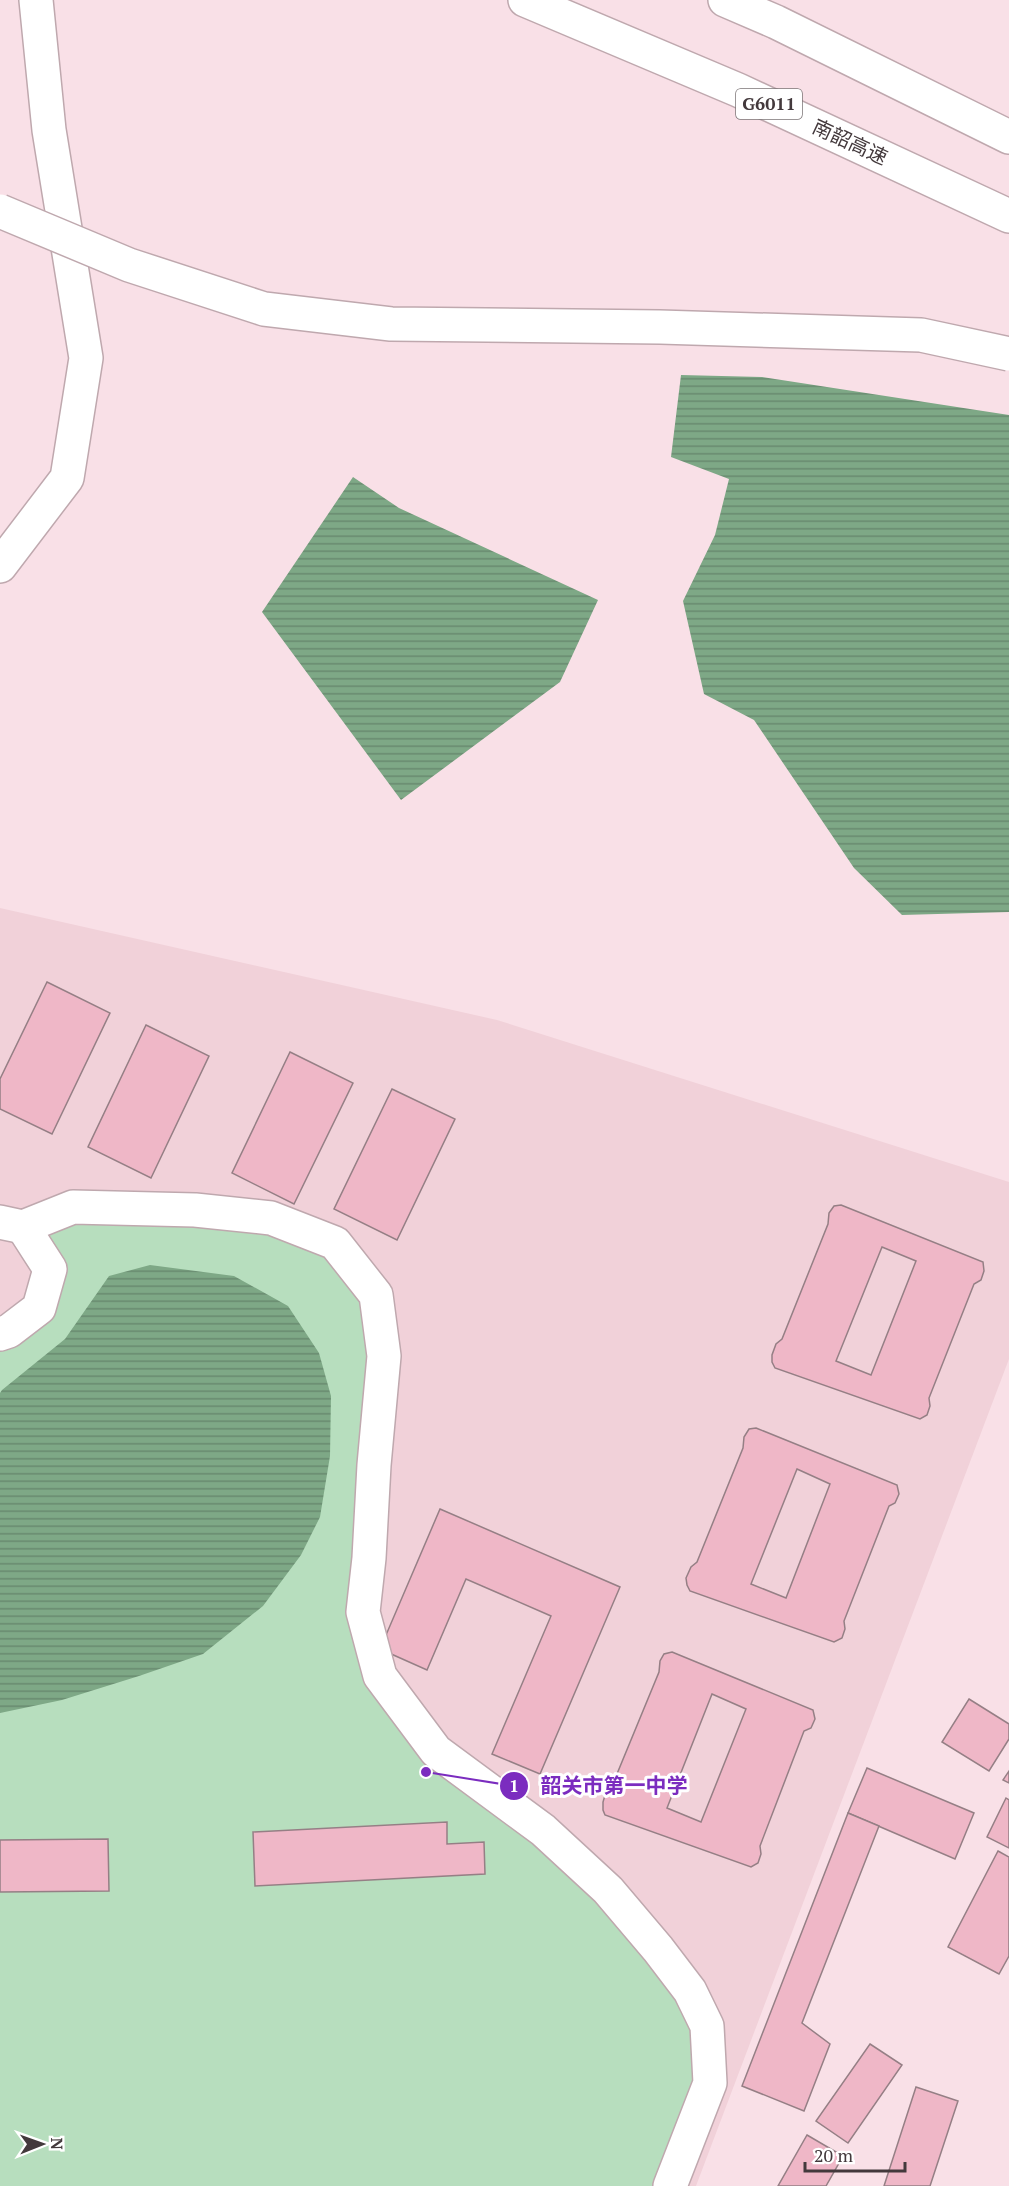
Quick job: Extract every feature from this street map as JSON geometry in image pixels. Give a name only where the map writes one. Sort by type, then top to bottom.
[{"type":"main road","points":[[0,566],[67,478],[86,358],[49,130],[36,0]]},
{"type":"main road","name":"南韶高速","points":[[525,0],[738,90],[1009,216]]},
{"type":"main road","points":[[725,0],[776,22],[1009,137]]},
{"type":"main road","points":[[742,0],[776,22]]},
{"type":"main road","points":[[0,211],[129,265],[264,309],[392,324],[660,327],[921,335],[1009,354]]},
{"type":"main road","points":[[0,1334],[9,1331],[39,1308],[50,1269],[12,1224],[73,1207],[195,1210],[271,1218],[335,1243],[376,1294],[384,1356],[363,1612],[380,1676],[436,1751],[543,1830],[608,1890],[690,1991],[707,2026],[710,2083],[670,2186]]},
{"type":"shaded area","points":[[681,375],[762,377],[1009,415],[1009,912],[902,915],[854,868],[754,720],[704,694],[683,601],[715,535],[729,479],[671,457]]},
{"type":"shaded area","points":[[353,477],[399,508],[598,600],[560,682],[401,800],[262,612]]},
{"type":"shaded area","points":[[0,908],[497,1020],[1009,1182],[1009,1359],[696,2186],[0,2186]]},
{"type":"shaded area","points":[[73,1207],[335,1243],[376,1295],[374,1465],[380,1676],[543,1830],[707,2026],[670,2186],[0,2186],[0,1334],[50,1269],[23,1227]]},
{"type":"shaded area","points":[[150,1265],[234,1276],[288,1306],[319,1353],[331,1396],[330,1456],[320,1517],[301,1555],[263,1606],[203,1654],[62,1700],[0,1713],[0,1393],[65,1339],[109,1276]]},
{"type":"building","points":[[47,982],[110,1013],[52,1134],[0,1109],[0,1079]]},
{"type":"building","points":[[146,1025],[209,1056],[151,1178],[88,1147]]},
{"type":"building","points":[[290,1052],[353,1083],[294,1204],[232,1173]]},
{"type":"building","points":[[392,1089],[455,1119],[397,1240],[334,1209]]},
{"type":"building","points":[[841,1205],[983,1262],[984,1271],[981,1280],[974,1284],[929,1398],[930,1406],[927,1415],[920,1419],[775,1368],[772,1362],[776,1344],[782,1339],[828,1224],[829,1213],[834,1206]],"holes":[[[882,1247],[916,1261],[871,1375],[836,1361]]]},
{"type":"building","points":[[756,1428],[897,1485],[899,1494],[895,1503],[889,1506],[844,1621],[845,1629],[842,1638],[834,1642],[690,1591],[687,1585],[686,1578],[691,1567],[697,1562],[749,1429]],"holes":[[[797,1469],[830,1484],[786,1598],[751,1584]]]},
{"type":"building","points":[[440,1509],[620,1587],[540,1774],[492,1754],[551,1616],[466,1579],[427,1670],[380,1649]]},
{"type":"building","points":[[672,1652],[813,1710],[815,1719],[811,1728],[804,1731],[760,1846],[761,1854],[758,1863],[751,1867],[605,1815],[603,1802],[606,1792],[612,1786],[659,1672],[660,1661],[664,1654]],"holes":[[[712,1694],[746,1709],[701,1822],[667,1808]]]},
{"type":"building","points":[[969,1699],[1009,1724],[1009,1739],[989,1771],[942,1742]]},
{"type":"building","points":[[867,1768],[974,1813],[955,1859],[848,1813]]},
{"type":"building","points":[[1009,1771],[1009,1783],[1003,1780]]},
{"type":"building","points":[[1006,1798],[1009,1800],[1009,1848],[987,1837]]},
{"type":"building","points":[[848,1813],[879,1826],[802,2023],[830,2044],[804,2111],[742,2086]]},
{"type":"building","points":[[447,1822],[447,1844],[484,1842],[485,1874],[255,1886],[253,1832]]},
{"type":"building","points":[[108,1839],[109,1891],[0,1892],[0,1840]]},
{"type":"building","points":[[998,1851],[1009,1857],[1009,1956],[999,1974],[948,1947]]},
{"type":"building","points":[[870,2044],[902,2065],[848,2143],[816,2121]]},
{"type":"building","points":[[916,2087],[958,2101],[930,2186],[884,2186]]},
{"type":"building","points":[[807,2135],[843,2156],[826,2186],[778,2186]]},
{"type":"place","name":"韶关市第一中学","points":[[426,1772]]}]
